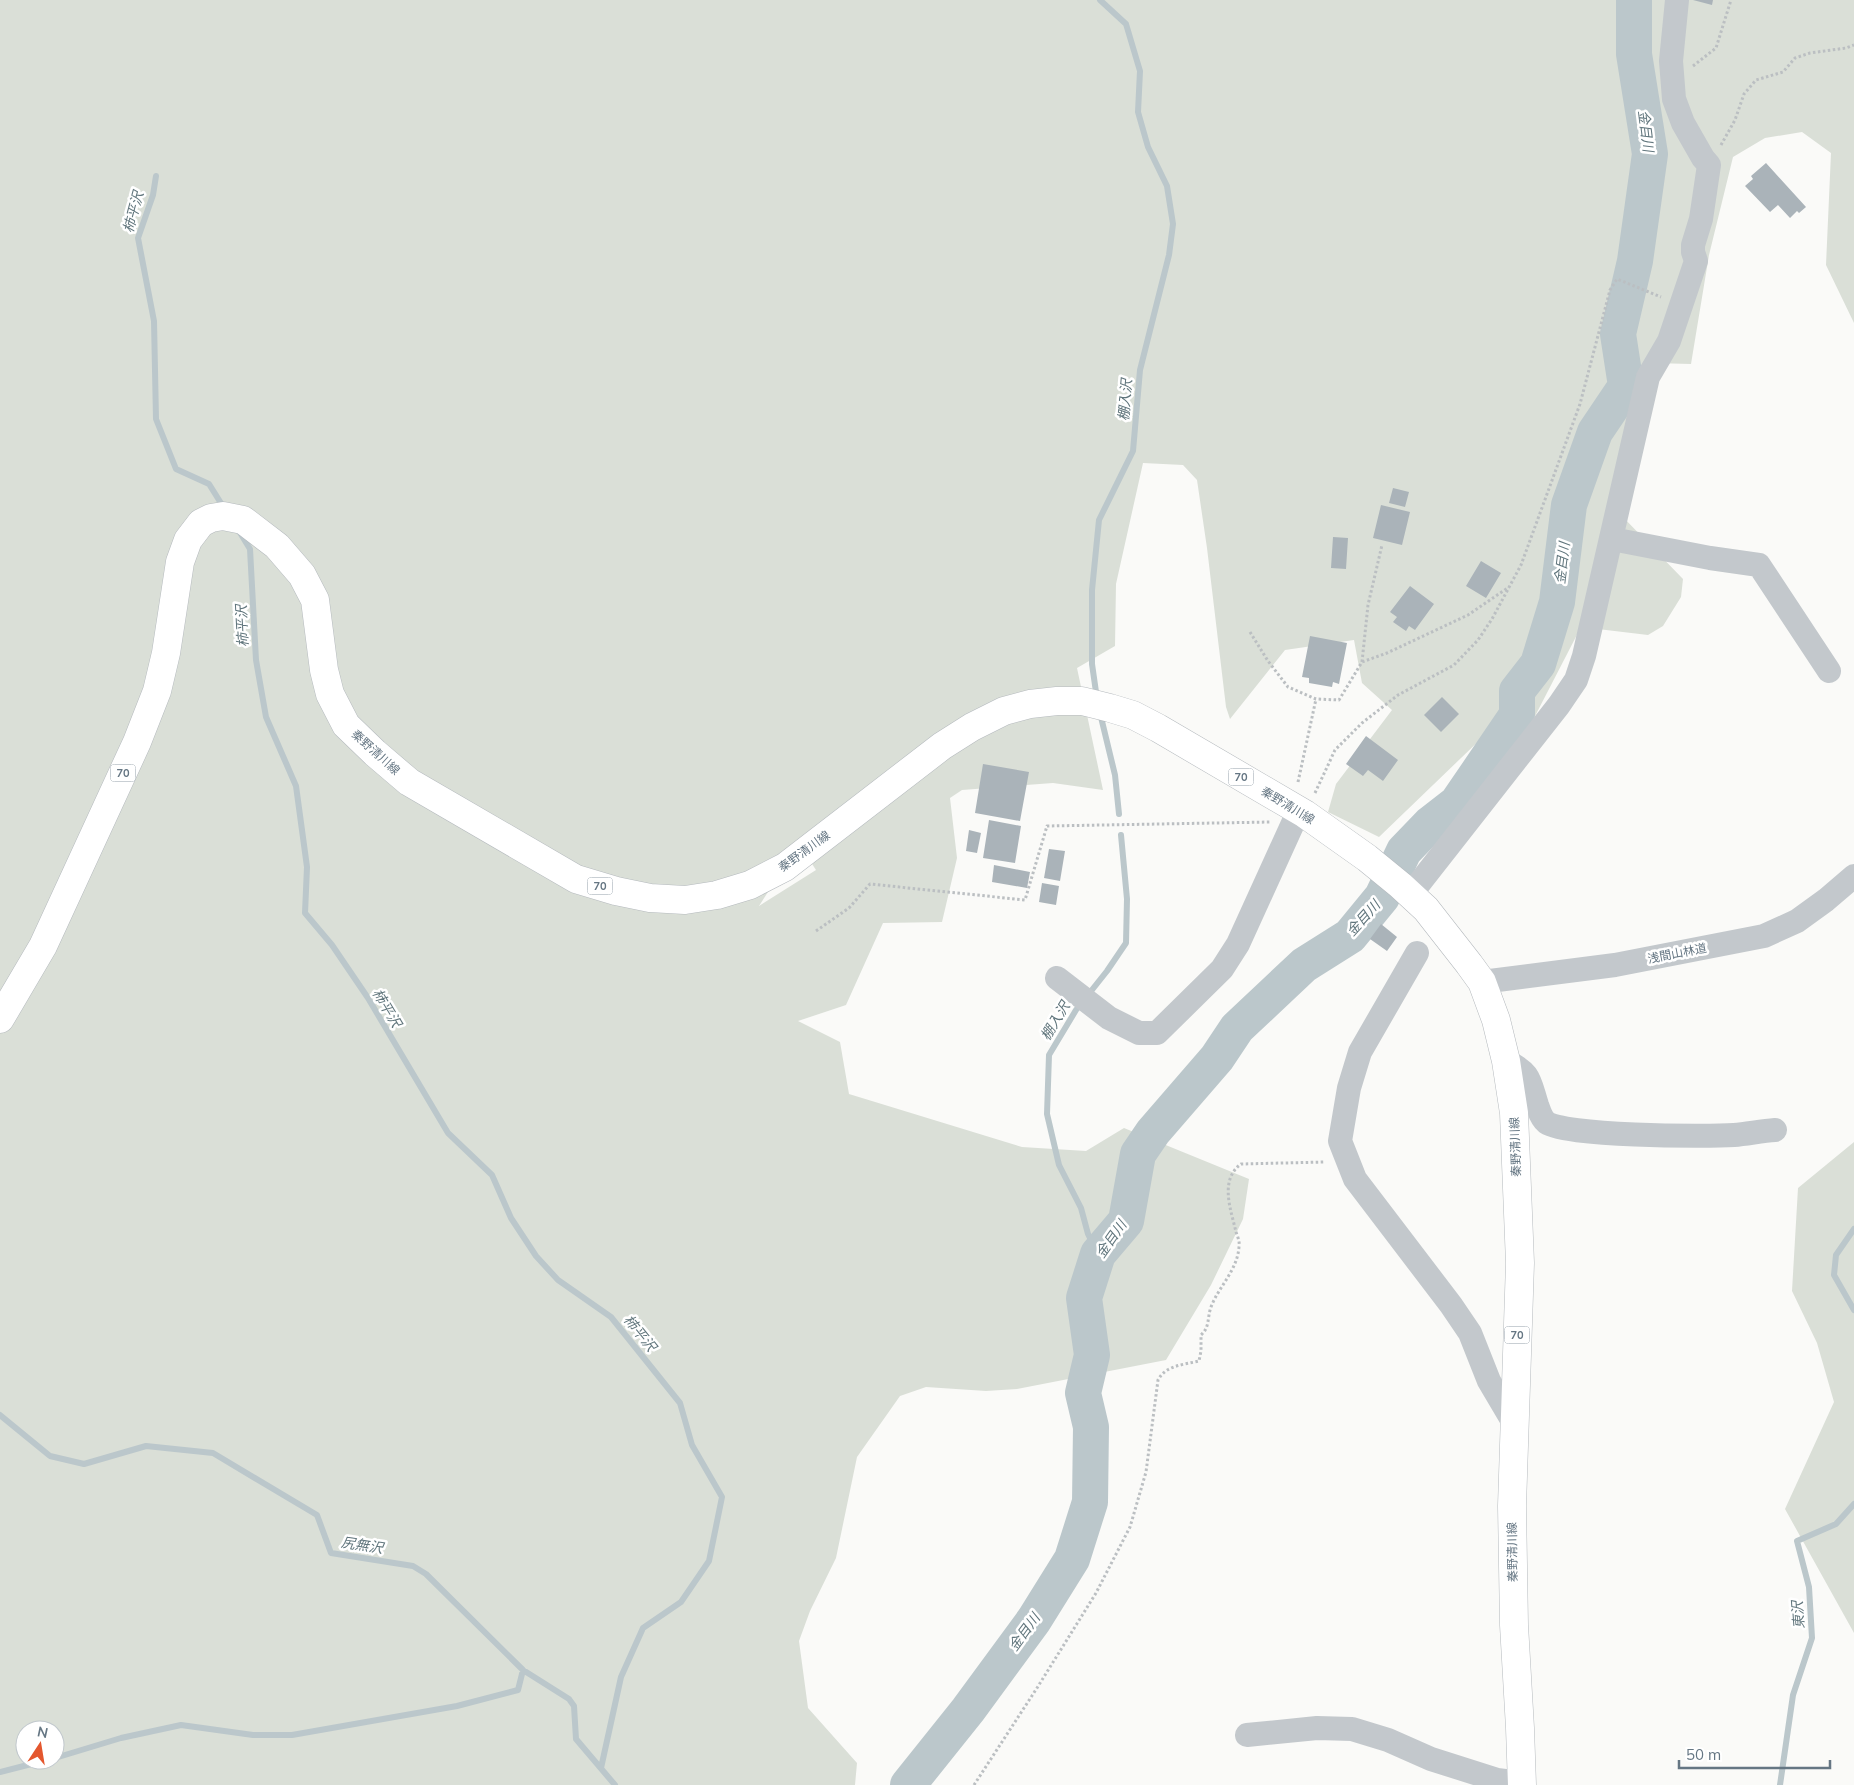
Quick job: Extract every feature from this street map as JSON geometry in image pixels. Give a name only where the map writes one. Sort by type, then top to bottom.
[{"type":"main road","name":"秦野清川線","points":[[0,1019],[43,946],[137,742],[157,691],[166,653],[180,562],[188,540],[200,523],[211,518],[223,516],[243,520],[278,546],[302,575],[314,600],[324,670],[330,694],[346,725],[409,782],[576,879],[616,892],[650,898],[685,900],[750,885],[784,867],[942,746],[972,727],[1004,711],[1030,704],[1082,701],[1133,715],[1299,811],[1367,858],[1405,890],[1438,923],[1482,982],[1496,1020],[1506,1062],[1514,1113],[1520,1263],[1512,1506],[1514,1615],[1522,1784]]},
{"type":"street","points":[[1405,890],[1559,705],[1576,680],[1584,656],[1648,377],[1670,341],[1696,262],[1693,252],[1694,244],[1701,219],[1709,165],[1683,123],[1674,99],[1671,61],[1677,0]]},
{"type":"street","points":[[1612,539],[1710,558],[1759,565],[1830,671]]},
{"type":"street","points":[[1057,978],[1109,1018],[1139,1033],[1157,1033],[1222,969],[1238,944],[1299,811]]},
{"type":"street","name":"浅間山林道","points":[[1482,982],[1615,965],[1764,936],[1798,922],[1854,876]]},
{"type":"street","points":[[1416,953],[1360,1052],[1349,1088],[1340,1141],[1355,1179],[1452,1305],[1470,1333],[1490,1381],[1515,1425]]},
{"type":"street","points":[[1506,1062],[1521,1068],[1527,1076],[1540,1112],[1546,1122],[1569,1130],[1601,1133],[1696,1135],[1733,1135],[1775,1130]]},
{"type":"street","points":[[1247,1735],[1318,1728],[1352,1729],[1388,1740],[1431,1759],[1497,1780],[1522,1784]]},
{"type":"path","points":[[1673,82],[1716,48],[1731,0]]},
{"type":"path","points":[[1709,165],[1735,120],[1744,94],[1756,80],[1783,72],[1795,58],[1810,53],[1846,48],[1854,45]]},
{"type":"path","points":[[816,931],[849,908],[870,884],[1025,900],[1047,826],[1289,822],[1299,811],[1335,750],[1362,723],[1398,695],[1454,665],[1478,640],[1492,619],[1521,565],[1580,404],[1610,290],[1617,279],[1682,306]]},
{"type":"path","points":[[1250,632],[1268,661],[1288,686],[1316,699],[1339,700],[1362,662],[1368,605],[1382,545]]},
{"type":"path","points":[[1362,662],[1387,653],[1468,615],[1510,586]]},
{"type":"path","points":[[1299,811],[1316,699]]},
{"type":"path","points":[[974,1785],[1096,1593],[1130,1527],[1146,1472],[1158,1380],[1162,1373],[1169,1368],[1199,1361],[1201,1335],[1206,1330],[1210,1309],[1232,1273],[1236,1261],[1240,1246],[1229,1198],[1228,1184],[1232,1170],[1240,1164],[1348,1162]]},
{"type":"shaded area","points":[[0,0],[1854,0],[1854,323],[1826,265],[1831,153],[1802,132],[1765,138],[1733,157],[1709,255],[1691,364],[1652,363],[1620,514],[1683,579],[1681,597],[1663,626],[1648,635],[1581,627],[1533,720],[1487,733],[1379,837],[1328,812],[1336,784],[1392,710],[1362,683],[1354,640],[1285,650],[1230,719],[1226,707],[1197,480],[1183,465],[1143,463],[1116,584],[1115,646],[1077,668],[1103,790],[1053,783],[962,790],[950,798],[957,858],[942,922],[883,923],[846,1005],[798,1021],[840,1042],[849,1094],[1022,1147],[1086,1151],[1124,1128],[1249,1179],[1243,1219],[1211,1285],[1166,1360],[1017,1389],[986,1391],[926,1387],[900,1396],[857,1457],[836,1558],[810,1611],[799,1641],[808,1708],[857,1763],[855,1785],[0,1785]],"holes":[[[799,844],[816,870],[759,906]]]},
{"type":"shaded area","points":[[1854,1142],[1854,1633],[1785,1509],[1834,1402],[1817,1343],[1792,1291],[1798,1188]]},
{"type":"building","points":[[1693,0],[1713,0],[1712,5]]},
{"type":"building","points":[[1766,163],[1806,207],[1799,213],[1797,211],[1790,218],[1778,205],[1770,212],[1745,186],[1753,179],[1751,176]]},
{"type":"building","points":[[1393,488],[1409,492],[1405,507],[1389,503]]},
{"type":"building","points":[[1381,505],[1410,512],[1402,545],[1373,538]]},
{"type":"building","points":[[1333,537],[1348,538],[1346,569],[1331,568]]},
{"type":"building","points":[[1481,561],[1501,573],[1486,598],[1466,586]]},
{"type":"building","points":[[1410,586],[1434,604],[1415,630],[1409,626],[1406,631],[1393,622],[1397,617],[1390,612]]},
{"type":"building","points":[[1310,636],[1347,643],[1339,684],[1333,682],[1332,687],[1309,683],[1309,678],[1302,677]]},
{"type":"building","points":[[1442,697],[1459,714],[1441,732],[1424,715]]},
{"type":"building","points":[[1366,736],[1398,760],[1383,781],[1368,770],[1363,776],[1346,764]]},
{"type":"building","points":[[983,764],[1029,772],[1020,821],[975,813]]},
{"type":"building","points":[[989,820],[1021,826],[1015,863],[983,858]]},
{"type":"building","points":[[969,830],[981,833],[977,853],[966,851]]},
{"type":"building","points":[[1049,849],[1065,851],[1060,881],[1044,878]]},
{"type":"building","points":[[994,865],[1030,872],[1027,888],[992,882]]},
{"type":"building","points":[[1042,883],[1059,886],[1056,905],[1039,902]]},
{"type":"building","points":[[1381,924],[1397,937],[1387,951],[1370,939]]},
{"type":"waterway","name":"棚入沢","points":[[1097,699],[1092,664],[1092,590],[1099,520],[1133,451],[1140,370],[1169,255],[1173,224],[1167,186],[1148,147],[1138,112],[1140,71],[1126,24],[1100,0]]},
{"type":"waterway","name":"金目川","points":[[908,1785],[968,1710],[1034,1620],[1072,1559],[1090,1502],[1091,1427],[1083,1393],[1092,1355],[1084,1298],[1098,1254],[1126,1221],[1138,1154],[1153,1132],[1217,1058],[1237,1028],[1304,965],[1350,936],[1382,897],[1404,851],[1430,824],[1457,803],[1517,715],[1517,691],[1538,664],[1557,602],[1569,505],[1595,432],[1626,386],[1618,334],[1635,261],[1650,154],[1634,54],[1634,0]]},
{"type":"waterway","name":"柿平沢","points":[[156,176],[153,195],[138,238],[154,321],[156,419],[176,469],[209,484],[224,508]]},
{"type":"waterway","name":"柿平沢","points":[[239,531],[250,549],[256,660],[266,717],[296,786],[307,867],[305,913],[332,945],[368,998],[448,1133],[492,1175],[511,1218],[536,1256],[558,1280],[611,1317],[680,1403],[692,1445],[722,1497],[709,1561],[681,1602],[643,1628],[621,1677],[601,1768]]},
{"type":"waterway","name":"棚入沢","points":[[1100,713],[1115,775],[1119,814]]},
{"type":"waterway","name":"棚入沢","points":[[1098,1254],[1088,1234],[1081,1208],[1059,1165],[1047,1114],[1049,1055],[1076,1010],[1107,971],[1126,943],[1127,899],[1121,835]]},
{"type":"waterway","name":"東沢","points":[[1854,1229],[1836,1255],[1834,1275],[1854,1310]]},
{"type":"waterway","name":"尻無沢","points":[[0,1415],[50,1456],[84,1464],[146,1446],[213,1453],[317,1515],[331,1553],[413,1566],[426,1574],[523,1670],[569,1699],[574,1706],[576,1739],[615,1785]]},
{"type":"waterway","name":"東沢","points":[[1780,1785],[1793,1695],[1812,1638],[1809,1587],[1797,1541],[1836,1524],[1854,1504]]},
{"type":"waterway","points":[[65,1755],[121,1738],[181,1725],[253,1735],[292,1735],[457,1706],[518,1690],[523,1670]]},
{"type":"waterway","points":[[0,1772],[15,1768]]}]
